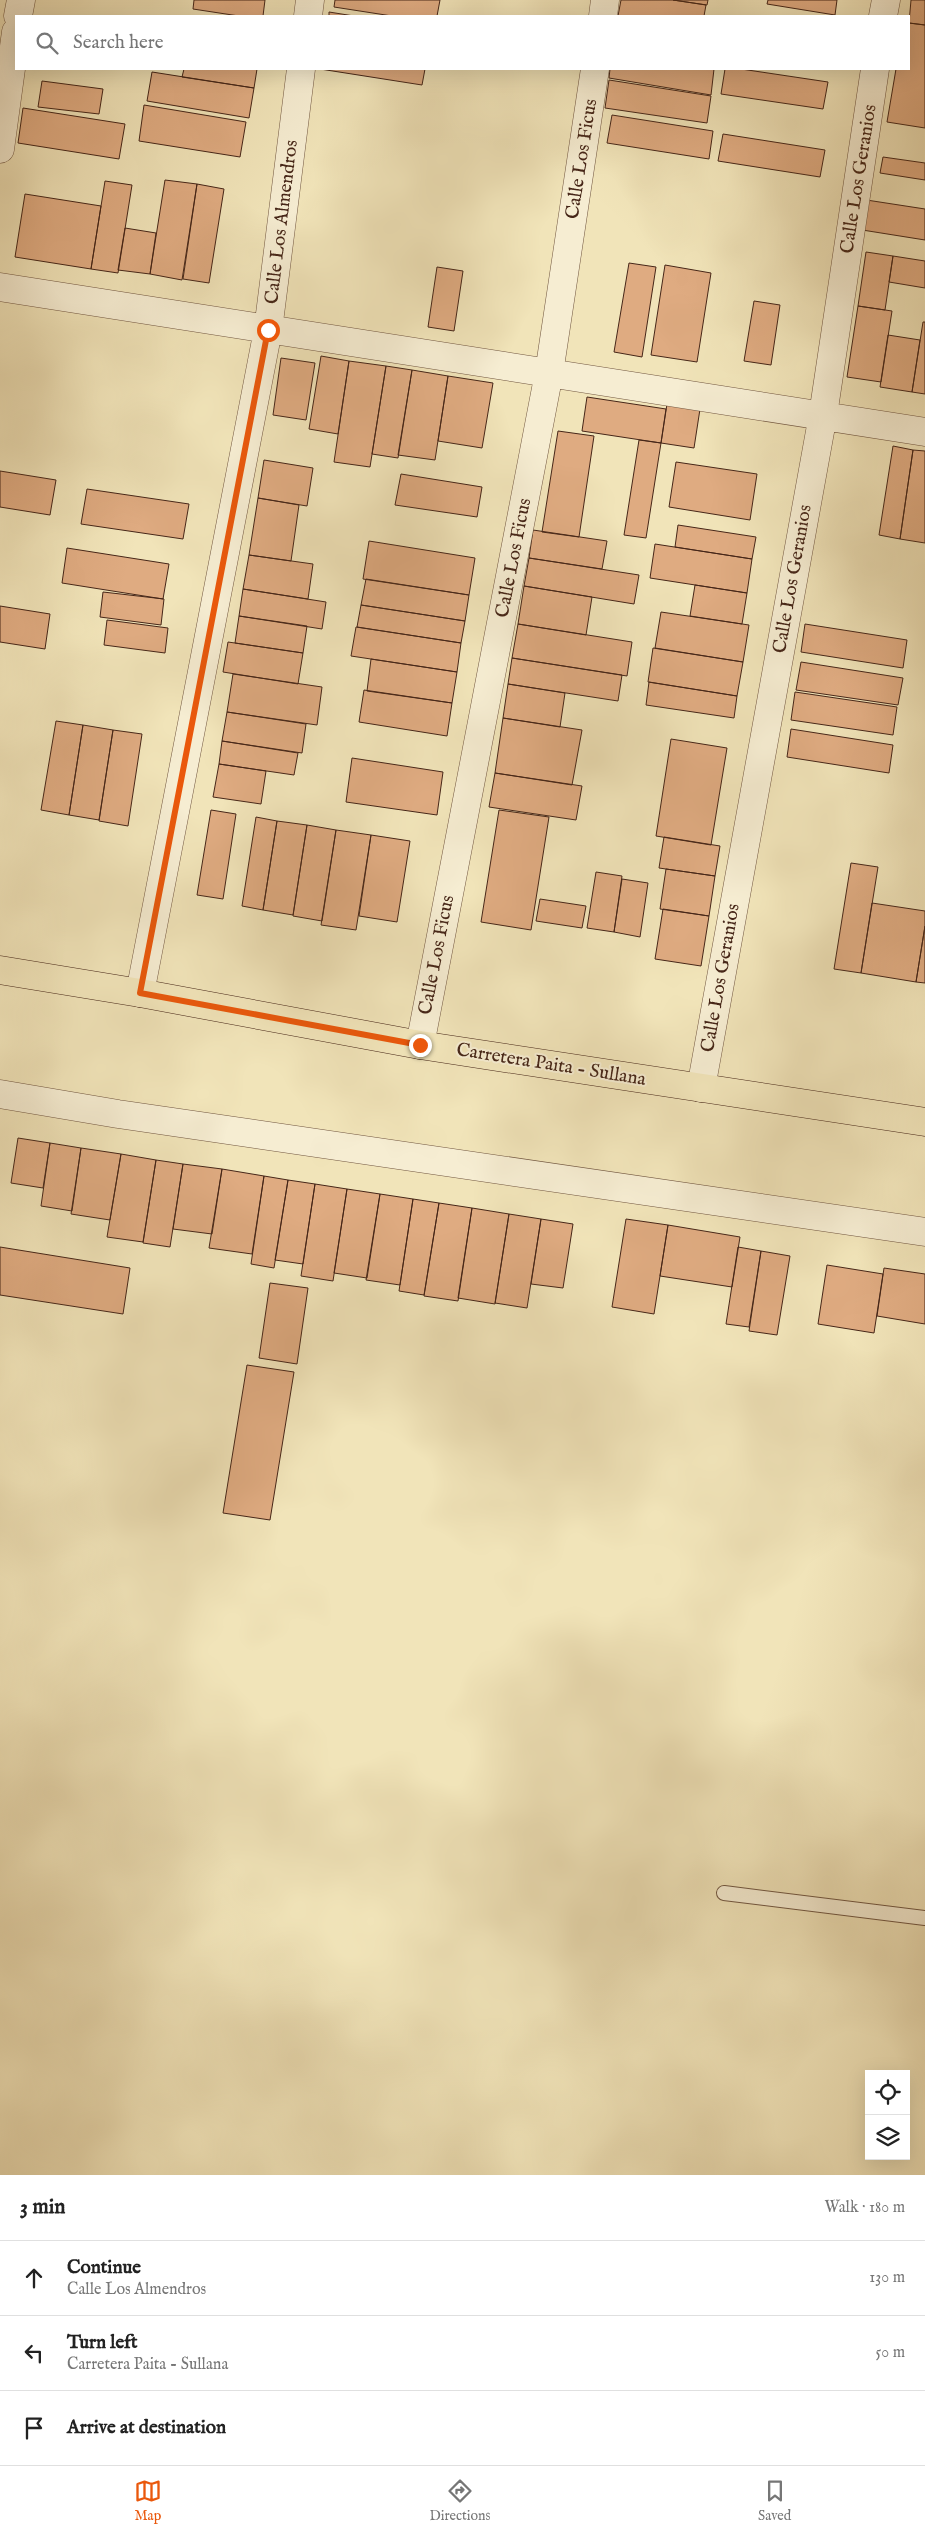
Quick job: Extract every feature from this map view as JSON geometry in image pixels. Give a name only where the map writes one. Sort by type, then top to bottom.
[{"type":"main road","name":"Carretera Paita - Sullana","points":[[0,970],[140,993],[420,1045],[925,1122]]},
{"type":"street","points":[[18,15],[21,0]]},
{"type":"street","points":[[308,15],[310,0]]},
{"type":"street","points":[[603,15],[605,0]]},
{"type":"street","points":[[884,15],[886,0]]},
{"type":"street","points":[[0,149],[15,39]]},
{"type":"street","name":"Calle Los Almendros","points":[[140,993],[268,330],[301,70]]},
{"type":"street","name":"Calle Los Ficus","points":[[420,1045],[549,373],[595,70]]},
{"type":"street","name":"Calle Los Geranios","points":[[701,1088],[823,415],[876,70]]},
{"type":"street","points":[[0,287],[925,432]]},
{"type":"street","points":[[0,1094],[128,1115],[925,1232]]},
{"type":"lane","points":[[724,1893],[925,1918]]},
{"type":"building","points":[[194,0],[265,0],[263,15],[232,15],[193,9]]},
{"type":"building","points":[[335,0],[440,0],[437,15],[386,15],[334,7]]},
{"type":"building","points":[[621,0],[673,0],[706,5],[704,15],[618,15]]},
{"type":"building","points":[[673,0],[708,0],[707,5]]},
{"type":"building","points":[[768,0],[837,0],[835,15],[767,4]]},
{"type":"building","points":[[911,0],[925,0],[925,25],[910,23]]},
{"type":"building","points":[[329,12],[348,15],[329,15]]},
{"type":"building","points":[[910,23],[925,25],[925,128],[887,122],[896,70],[910,70]]},
{"type":"building","points":[[184,70],[257,70],[254,88],[182,77]]},
{"type":"building","points":[[326,70],[425,70],[422,85]]},
{"type":"building","points":[[610,70],[714,70],[711,95],[609,78]]},
{"type":"building","points":[[725,70],[748,70],[828,82],[823,109],[721,94]]},
{"type":"building","points":[[152,72],[254,88],[249,118],[147,101]]},
{"type":"building","points":[[609,80],[711,96],[707,123],[605,108]]},
{"type":"building","points":[[42,81],[103,89],[99,114],[38,107]]},
{"type":"building","points":[[144,105],[246,122],[240,157],[139,141]]},
{"type":"building","points":[[23,108],[125,124],[119,159],[18,143]]},
{"type":"building","points":[[612,115],[713,131],[709,159],[607,143]]},
{"type":"building","points":[[723,134],[825,150],[820,177],[718,161]]},
{"type":"building","points":[[883,157],[925,163],[925,180],[880,173]]},
{"type":"building","points":[[165,180],[197,184],[182,280],[150,274]]},
{"type":"building","points":[[105,181],[132,185],[118,273],[91,269]]},
{"type":"building","points":[[197,184],[224,189],[209,283],[183,279]]},
{"type":"building","points":[[25,194],[101,206],[91,269],[15,257]]},
{"type":"building","points":[[860,199],[925,209],[925,240],[856,229]]},
{"type":"building","points":[[125,228],[156,233],[150,274],[118,270]]},
{"type":"building","points":[[866,252],[893,256],[885,310],[858,306]]},
{"type":"building","points":[[893,256],[925,261],[925,288],[889,282]]},
{"type":"building","points":[[629,263],[656,267],[642,357],[614,352]]},
{"type":"building","points":[[665,265],[711,273],[697,362],[651,355]]},
{"type":"building","points":[[437,267],[463,271],[454,331],[428,327]]},
{"type":"building","points":[[754,301],[780,305],[771,365],[744,361]]},
{"type":"building","points":[[858,306],[892,311],[881,382],[847,377]]},
{"type":"building","points":[[923,322],[925,322],[925,394],[912,392]]},
{"type":"building","points":[[888,335],[920,340],[912,392],[880,387]]},
{"type":"building","points":[[321,356],[349,361],[338,434],[309,429]]},
{"type":"building","points":[[281,358],[315,363],[306,420],[273,415]]},
{"type":"building","points":[[349,361],[386,366],[370,467],[334,462]]},
{"type":"building","points":[[386,366],[412,370],[398,458],[372,454]]},
{"type":"building","points":[[412,370],[448,376],[435,460],[398,455]]},
{"type":"building","points":[[448,376],[493,383],[482,448],[438,441]]},
{"type":"building","points":[[587,397],[666,409],[661,443],[582,431]]},
{"type":"building","points":[[667,404],[700,409],[694,448],[661,443]]},
{"type":"building","points":[[558,431],[594,436],[579,537],[542,532]]},
{"type":"building","points":[[639,440],[661,443],[646,538],[624,535]]},
{"type":"building","points":[[893,446],[913,450],[900,539],[879,535]]},
{"type":"building","points":[[913,450],[925,451],[925,543],[900,539]]},
{"type":"building","points":[[264,460],[313,468],[307,506],[258,498]]},
{"type":"building","points":[[676,462],[757,474],[750,520],[669,507]]},
{"type":"building","points":[[0,471],[56,480],[50,515],[0,507]]},
{"type":"building","points":[[401,474],[482,487],[477,517],[395,505]]},
{"type":"building","points":[[87,489],[189,504],[183,539],[81,524]]},
{"type":"building","points":[[258,498],[299,505],[291,561],[249,555]]},
{"type":"building","points":[[678,525],[756,537],[752,559],[675,547]]},
{"type":"building","points":[[533,530],[607,541],[602,569],[529,558]]},
{"type":"building","points":[[369,541],[475,558],[469,595],[363,579]]},
{"type":"building","points":[[655,544],[752,559],[747,593],[650,578]]},
{"type":"building","points":[[67,548],[169,564],[163,599],[62,583]]},
{"type":"building","points":[[249,555],[313,564],[308,599],[243,589]]},
{"type":"building","points":[[529,558],[639,575],[634,604],[524,586]]},
{"type":"building","points":[[366,579],[469,595],[465,621],[361,605]]},
{"type":"building","points":[[695,585],[747,593],[742,624],[690,616]]},
{"type":"building","points":[[524,586],[592,597],[586,635],[518,624]]},
{"type":"building","points":[[243,589],[326,602],[322,629],[239,616]]},
{"type":"building","points":[[103,592],[164,599],[161,625],[100,617]]},
{"type":"building","points":[[361,605],[465,621],[461,643],[357,627]]},
{"type":"building","points":[[0,606],[50,614],[45,649],[0,642]]},
{"type":"building","points":[[661,612],[749,625],[743,662],[655,648]]},
{"type":"building","points":[[239,616],[307,626],[303,653],[235,643]]},
{"type":"building","points":[[107,620],[168,628],[165,653],[104,645]]},
{"type":"building","points":[[518,624],[632,642],[627,676],[512,658]]},
{"type":"building","points":[[805,624],[907,640],[903,668],[801,652]]},
{"type":"building","points":[[356,627],[461,643],[457,672],[351,656]]},
{"type":"building","points":[[228,642],[303,653],[298,684],[223,672]]},
{"type":"building","points":[[653,648],[743,662],[737,696],[648,682]]},
{"type":"building","points":[[512,658],[622,675],[618,701],[508,684]]},
{"type":"building","points":[[371,659],[457,672],[452,703],[367,691]]},
{"type":"building","points":[[801,662],[903,678],[898,705],[796,690]]},
{"type":"building","points":[[233,674],[322,687],[317,725],[227,712]]},
{"type":"building","points":[[649,682],[737,696],[734,718],[646,705]]},
{"type":"building","points":[[508,684],[565,693],[560,727],[503,718]]},
{"type":"building","points":[[364,690],[452,703],[447,736],[359,722]]},
{"type":"building","points":[[795,692],[897,707],[893,735],[791,720]]},
{"type":"building","points":[[227,712],[306,724],[302,753],[222,741]]},
{"type":"building","points":[[503,718],[582,730],[572,785],[495,773]]},
{"type":"building","points":[[56,721],[83,725],[69,815],[41,810]]},
{"type":"building","points":[[83,725],[113,730],[99,820],[69,815]]},
{"type":"building","points":[[791,729],[893,745],[889,773],[787,757]]},
{"type":"building","points":[[113,730],[142,734],[128,826],[99,821]]},
{"type":"building","points":[[671,739],[727,748],[711,845],[656,836]]},
{"type":"building","points":[[222,741],[298,753],[294,775],[219,764]]},
{"type":"building","points":[[352,758],[443,772],[437,815],[346,802]]},
{"type":"building","points":[[219,764],[266,771],[261,804],[213,797]]},
{"type":"building","points":[[495,773],[582,786],[576,820],[489,807]]},
{"type":"building","points":[[211,810],[236,814],[223,899],[197,895]]},
{"type":"building","points":[[499,810],[549,817],[531,930],[481,922]]},
{"type":"building","points":[[256,817],[277,821],[263,910],[242,906]]},
{"type":"building","points":[[277,821],[307,825],[293,915],[263,910]]},
{"type":"building","points":[[307,825],[336,830],[322,921],[293,916]]},
{"type":"building","points":[[336,830],[371,835],[356,930],[321,925]]},
{"type":"building","points":[[371,835],[410,841],[397,922],[359,916]]},
{"type":"building","points":[[664,837],[720,846],[715,876],[659,868]]},
{"type":"building","points":[[851,863],[878,867],[861,973],[834,969]]},
{"type":"building","points":[[666,869],[715,876],[709,916],[660,909]]},
{"type":"building","points":[[596,872],[622,876],[614,932],[587,928]]},
{"type":"building","points":[[622,879],[648,883],[640,937],[614,932]]},
{"type":"building","points":[[540,899],[586,906],[582,928],[536,921]]},
{"type":"building","points":[[872,903],[925,911],[925,926],[916,982],[861,973]]},
{"type":"building","points":[[663,909],[709,916],[701,966],[655,959]]},
{"type":"building","points":[[925,926],[925,983],[916,982]]},
{"type":"building","points":[[18,1138],[50,1143],[43,1188],[11,1183]]},
{"type":"building","points":[[50,1143],[81,1148],[72,1211],[41,1206]]},
{"type":"building","points":[[81,1148],[121,1154],[110,1220],[71,1214]]},
{"type":"building","points":[[121,1154],[156,1160],[143,1242],[107,1237]]},
{"type":"building","points":[[156,1160],[183,1164],[170,1247],[143,1243]]},
{"type":"building","points":[[183,1164],[222,1169],[212,1234],[173,1229]]},
{"type":"building","points":[[222,1169],[264,1176],[252,1254],[209,1248]]},
{"type":"building","points":[[264,1176],[288,1180],[274,1268],[251,1264]]},
{"type":"building","points":[[288,1180],[315,1184],[303,1264],[275,1260]]},
{"type":"building","points":[[315,1184],[347,1189],[333,1281],[301,1276]]},
{"type":"building","points":[[347,1189],[380,1194],[367,1278],[334,1273]]},
{"type":"building","points":[[380,1194],[413,1199],[400,1285],[366,1280]]},
{"type":"building","points":[[413,1199],[439,1203],[424,1295],[399,1291]]},
{"type":"building","points":[[439,1203],[472,1208],[458,1301],[424,1296]]},
{"type":"building","points":[[472,1208],[509,1214],[495,1304],[458,1298]]},
{"type":"building","points":[[509,1214],[541,1219],[527,1308],[495,1303]]},
{"type":"building","points":[[541,1219],[573,1224],[563,1288],[531,1284]]},
{"type":"building","points":[[626,1219],[668,1225],[654,1314],[612,1307]]},
{"type":"building","points":[[668,1225],[740,1237],[732,1287],[660,1276]]},
{"type":"building","points":[[0,1247],[130,1268],[123,1314],[0,1295]]},
{"type":"building","points":[[738,1247],[761,1251],[749,1327],[726,1324]]},
{"type":"building","points":[[761,1251],[790,1256],[777,1335],[749,1331]]},
{"type":"building","points":[[827,1265],[883,1274],[874,1333],[818,1324]]},
{"type":"building","points":[[884,1268],[925,1274],[925,1324],[877,1316]]},
{"type":"building","points":[[270,1283],[308,1288],[297,1364],[259,1358]]},
{"type":"building","points":[[247,1365],[294,1372],[270,1520],[223,1513]]},
{"type":"route","points":[[268,330],[140,993],[420,1045]]}]
